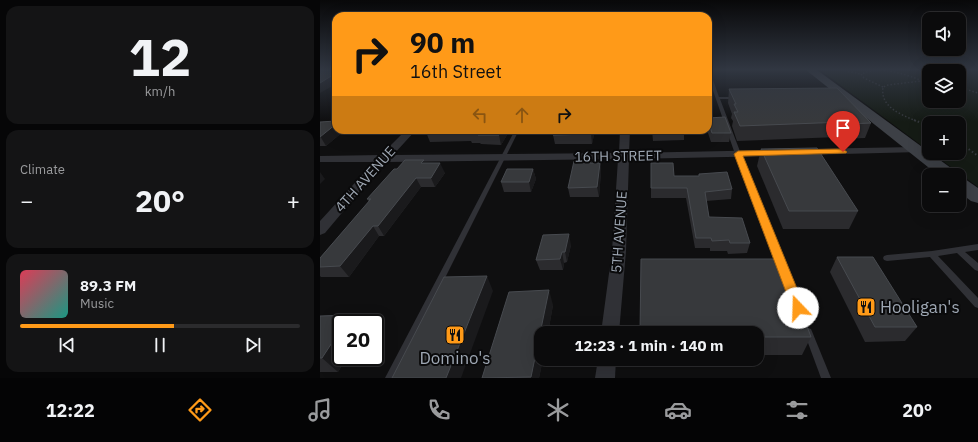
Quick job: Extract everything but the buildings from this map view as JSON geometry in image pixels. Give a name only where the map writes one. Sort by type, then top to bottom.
[{"type":"main road","points":[[831,88],[841,97],[940,168]]},
{"type":"main road","points":[[966,188],[978,197]]},
{"type":"street","name":"4TH AVENUE","points":[[320,230],[363,180],[407,134]]},
{"type":"street","name":"5TH AVENUE","points":[[611,326],[619,251],[625,134]]},
{"type":"street","name":"16TH STREET","points":[[320,159],[502,158],[916,150]]},
{"type":"street","points":[[605,378],[606,366]]},
{"type":"lane","points":[[714,88],[738,154],[786,277]]},
{"type":"lane","points":[[718,98],[741,98]]},
{"type":"lane","points":[[390,378],[515,134]]},
{"type":"lane","points":[[887,258],[932,254],[978,247]]},
{"type":"lane","points":[[959,250],[978,268]]},
{"type":"lane","points":[[932,254],[978,304]]},
{"type":"lane","points":[[806,327],[826,378]]},
{"type":"path","points":[[884,88],[881,96],[883,102],[905,116],[922,123]]},
{"type":"path","points":[[966,89],[978,93]]},
{"type":"path","points":[[966,147],[978,156]]},
{"type":"shaded area","points":[[844,88],[922,88],[922,108],[966,108],[966,88],[978,88],[978,187],[966,178],[966,168],[952,168],[941,160],[966,160],[966,116],[922,116],[922,146]]},
{"type":"place","name":"Hooligan's","points":[[866,307]]},
{"type":"place","name":"Domino's","points":[[455,335]]},
{"type":"route","points":[[798,308],[738,154],[843,152]]}]
